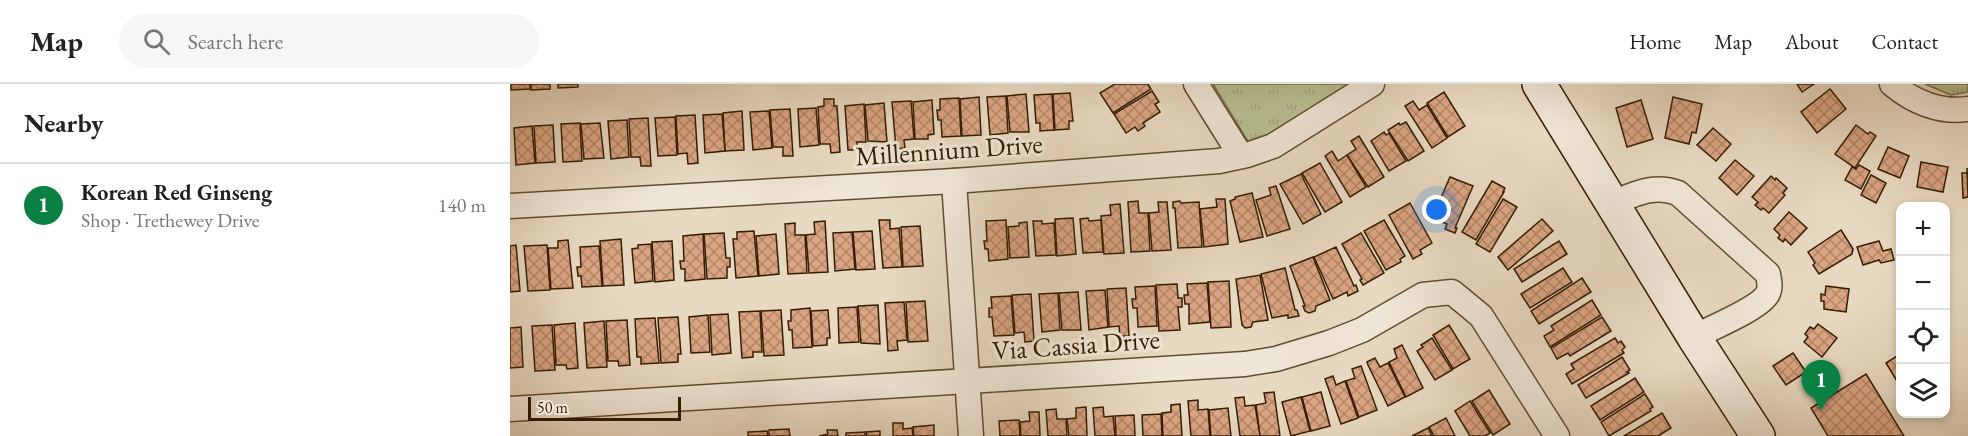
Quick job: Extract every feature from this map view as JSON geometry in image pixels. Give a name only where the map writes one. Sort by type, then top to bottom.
[{"type":"main road","points":[[1539,84],[1758,436]]},
{"type":"street","points":[[1196,84],[1241,156]]},
{"type":"street","name":"Millennium Drive","points":[[510,206],[954,181],[1219,161],[1274,146],[1372,84]]},
{"type":"street","points":[[1892,84],[1920,103],[1968,109]]},
{"type":"street","points":[[954,181],[971,436]]},
{"type":"street","points":[[1613,203],[1648,189],[1667,189],[1678,193],[1768,274],[1770,285],[1768,293],[1762,300],[1695,337]]},
{"type":"street","name":"Via Cassia Drive","points":[[510,409],[1245,364],[1276,360],[1362,330],[1423,295],[1452,292],[1481,316],[1557,436]]},
{"type":"green space","points":[[1213,84],[1356,84],[1252,148]]},
{"type":"green space","points":[[1925,84],[1968,84],[1968,92],[1951,95]]},
{"type":"building","points":[[511,84],[530,84],[530,89],[511,90]]},
{"type":"building","points":[[531,84],[550,84],[550,89],[531,90]]},
{"type":"building","points":[[558,84],[578,84],[578,87],[558,88]]},
{"type":"building","points":[[1115,84],[1148,84],[1151,89],[1113,113],[1100,93]]},
{"type":"building","points":[[1797,84],[1814,84],[1802,92]]},
{"type":"building","points":[[1830,89],[1846,109],[1817,133],[1801,112]]},
{"type":"building","points":[[1152,91],[1159,102],[1155,104],[1160,112],[1143,123],[1145,126],[1138,131],[1135,127],[1126,133],[1114,114]]},
{"type":"building","points":[[1444,92],[1465,126],[1448,137],[1427,103]]},
{"type":"building","points":[[1070,93],[1073,121],[1069,121],[1069,129],[1055,130],[1053,94]]},
{"type":"building","points":[[1026,94],[1029,132],[1010,132],[1007,96]]},
{"type":"building","points":[[1052,94],[1054,130],[1040,131],[1040,123],[1036,123],[1034,95]]},
{"type":"building","points":[[1006,96],[1008,133],[990,135],[987,97]]},
{"type":"building","points":[[979,97],[981,135],[962,136],[960,99]]},
{"type":"building","points":[[1673,97],[1702,104],[1696,133],[1692,132],[1689,144],[1665,138]]},
{"type":"building","points":[[959,98],[961,136],[942,137],[941,120],[938,120],[937,110],[940,110],[940,99]]},
{"type":"building","points":[[824,99],[834,99],[834,106],[837,106],[840,152],[831,153],[830,144],[820,144],[818,107],[824,106]]},
{"type":"building","points":[[932,100],[934,134],[928,135],[928,139],[915,139],[913,102]]},
{"type":"building","points":[[1641,100],[1653,139],[1627,147],[1616,108]]},
{"type":"building","points":[[911,101],[914,139],[904,140],[905,148],[896,149],[892,102]]},
{"type":"building","points":[[1413,101],[1419,110],[1427,105],[1447,138],[1432,148],[1405,106]]},
{"type":"building","points":[[884,103],[887,142],[868,141],[865,105]]},
{"type":"building","points":[[864,104],[866,142],[857,142],[858,150],[848,150],[845,106]]},
{"type":"building","points":[[816,108],[819,145],[800,147],[798,109]]},
{"type":"building","points":[[790,109],[793,156],[783,156],[783,147],[773,147],[770,110]]},
{"type":"building","points":[[742,111],[744,150],[725,151],[723,113]]},
{"type":"building","points":[[769,111],[772,148],[753,150],[750,112]]},
{"type":"building","points":[[722,114],[725,151],[705,153],[703,115]]},
{"type":"building","points":[[695,115],[698,163],[688,164],[687,153],[678,154],[676,116]]},
{"type":"building","points":[[675,117],[677,155],[658,156],[655,118]]},
{"type":"building","points":[[648,118],[651,166],[641,166],[640,157],[631,157],[629,119]]},
{"type":"building","points":[[627,120],[629,157],[611,159],[608,121]]},
{"type":"building","points":[[1406,122],[1424,151],[1408,161],[1388,130],[1399,123],[1400,125]]},
{"type":"building","points":[[580,123],[582,161],[563,162],[561,124]]},
{"type":"building","points":[[600,123],[604,158],[584,159],[581,124]]},
{"type":"building","points":[[553,125],[555,162],[536,163],[534,126]]},
{"type":"building","points":[[1856,125],[1868,134],[1870,132],[1876,136],[1855,168],[1835,154]]},
{"type":"building","points":[[532,126],[535,163],[516,165],[514,128]]},
{"type":"building","points":[[1713,128],[1731,144],[1716,161],[1697,145]]},
{"type":"building","points":[[1384,132],[1386,135],[1389,133],[1406,161],[1389,171],[1371,141]]},
{"type":"building","points":[[1359,136],[1384,177],[1368,187],[1347,155],[1356,149],[1351,141]]},
{"type":"building","points":[[1888,147],[1909,156],[1900,178],[1878,169]]},
{"type":"building","points":[[1332,151],[1338,161],[1347,155],[1366,187],[1350,197],[1325,156]]},
{"type":"building","points":[[1735,160],[1754,176],[1737,195],[1719,178]]},
{"type":"building","points":[[1921,162],[1948,167],[1943,192],[1917,187]]},
{"type":"building","points":[[1320,163],[1342,202],[1325,212],[1302,173]]},
{"type":"building","points":[[1859,165],[1870,171],[1861,189],[1845,180],[1852,167],[1856,169]]},
{"type":"building","points":[[1967,168],[1968,197],[1963,198],[1962,173],[1967,173]]},
{"type":"building","points":[[1301,174],[1321,214],[1303,224],[1280,184]]},
{"type":"building","points":[[1871,175],[1886,183],[1876,203],[1861,195]]},
{"type":"building","points":[[1771,176],[1787,188],[1783,193],[1785,195],[1769,213],[1755,205],[1758,202],[1752,197]]},
{"type":"building","points":[[1450,177],[1473,186],[1455,233],[1445,229],[1447,224],[1432,218]]},
{"type":"building","points":[[1492,181],[1505,188],[1504,192],[1476,240],[1462,232]]},
{"type":"building","points":[[1276,186],[1290,229],[1267,236],[1256,200],[1271,195],[1269,188]]},
{"type":"building","points":[[1252,193],[1263,237],[1240,242],[1230,201],[1235,197]]},
{"type":"building","points":[[1216,199],[1225,199],[1228,244],[1204,247],[1200,209],[1217,207]]},
{"type":"building","points":[[1503,199],[1517,207],[1490,252],[1476,244]]},
{"type":"building","points":[[1138,201],[1139,213],[1148,213],[1150,251],[1131,252],[1128,202]]},
{"type":"building","points":[[1180,201],[1181,203],[1199,202],[1202,247],[1178,248],[1173,202]]},
{"type":"building","points":[[1158,202],[1167,202],[1171,250],[1152,251],[1149,213],[1159,212]]},
{"type":"building","points":[[1410,203],[1432,243],[1420,250],[1422,254],[1413,259],[1389,215]]},
{"type":"building","points":[[1120,204],[1124,253],[1104,254],[1101,216],[1111,215],[1110,205]]},
{"type":"building","points":[[1789,212],[1807,228],[1791,245],[1785,239],[1783,242],[1778,238],[1780,235],[1774,229]]},
{"type":"building","points":[[1073,218],[1076,254],[1057,256],[1055,219]]},
{"type":"building","points":[[1088,218],[1089,221],[1101,220],[1103,252],[1083,253],[1080,219]]},
{"type":"building","points":[[1542,219],[1553,231],[1508,270],[1498,257]]},
{"type":"building","points":[[879,220],[890,220],[890,229],[899,228],[902,267],[883,268]]},
{"type":"building","points":[[1006,220],[1008,259],[989,261],[988,249],[985,249],[984,241],[987,241],[986,221]]},
{"type":"building","points":[[1384,220],[1405,256],[1400,259],[1401,262],[1386,270],[1364,231]]},
{"type":"building","points":[[825,221],[828,272],[809,273],[806,235],[815,234],[814,222]]},
{"type":"building","points":[[1033,221],[1042,221],[1042,224],[1054,223],[1056,255],[1036,256]]},
{"type":"building","points":[[1027,222],[1029,257],[1010,258],[1008,227],[1019,226],[1019,223]]},
{"type":"building","points":[[795,223],[795,235],[805,235],[807,273],[788,274],[785,224]]},
{"type":"building","points":[[920,226],[923,266],[903,267],[901,227]]},
{"type":"building","points":[[1841,230],[1853,249],[1852,254],[1819,274],[1808,252]]},
{"type":"building","points":[[754,231],[758,276],[736,278],[733,239],[737,239],[737,232]]},
{"type":"building","points":[[872,231],[875,269],[856,270],[853,232]]},
{"type":"building","points":[[852,232],[855,269],[835,271],[833,233]]},
{"type":"building","points":[[724,233],[726,258],[730,258],[727,278],[707,279],[704,234]]},
{"type":"building","points":[[1361,233],[1384,273],[1363,285],[1360,280],[1362,279],[1342,244]]},
{"type":"building","points":[[703,234],[705,279],[685,281],[685,269],[681,269],[680,261],[684,261],[683,236]]},
{"type":"building","points":[[776,234],[779,274],[759,276],[756,236]]},
{"type":"building","points":[[621,239],[624,285],[603,286],[600,241]]},
{"type":"building","points":[[568,240],[573,288],[551,289],[548,248],[558,248],[558,241]]},
{"type":"building","points":[[672,241],[674,280],[655,282],[652,242]]},
{"type":"building","points":[[1559,241],[1567,254],[1522,282],[1514,269]]},
{"type":"building","points":[[1879,241],[1883,251],[1891,249],[1894,260],[1881,263],[1879,260],[1863,265],[1857,247]]},
{"type":"building","points":[[651,244],[653,281],[635,283],[632,249],[638,248],[638,245]]},
{"type":"building","points":[[516,245],[520,291],[510,292],[510,246]]},
{"type":"building","points":[[547,245],[550,290],[528,291],[524,246]]},
{"type":"building","points":[[599,246],[602,286],[582,287],[577,267],[581,267],[580,247]]},
{"type":"building","points":[[1336,247],[1358,291],[1348,296],[1347,292],[1333,299],[1314,257]]},
{"type":"building","points":[[1313,257],[1330,300],[1316,306],[1315,311],[1309,313],[1305,311],[1290,266]]},
{"type":"building","points":[[1285,268],[1295,310],[1299,316],[1288,318],[1288,315],[1272,318],[1261,274]]},
{"type":"building","points":[[1563,268],[1572,282],[1530,308],[1521,294]]},
{"type":"building","points":[[1260,275],[1268,320],[1253,322],[1251,327],[1245,328],[1242,325],[1236,279]]},
{"type":"building","points":[[1582,278],[1591,292],[1539,324],[1531,311]]},
{"type":"building","points":[[1229,281],[1231,327],[1211,328],[1208,282]]},
{"type":"building","points":[[1207,283],[1210,322],[1189,324],[1189,304],[1185,304],[1184,295],[1188,295],[1187,284]]},
{"type":"building","points":[[1177,284],[1178,298],[1182,298],[1182,307],[1178,307],[1180,330],[1159,331],[1156,285]]},
{"type":"building","points":[[1155,286],[1157,326],[1138,327],[1137,308],[1133,308],[1132,299],[1136,299],[1135,287]]},
{"type":"building","points":[[1826,286],[1849,289],[1846,312],[1824,309],[1821,294],[1825,295]]},
{"type":"building","points":[[1126,288],[1129,336],[1120,336],[1119,326],[1109,327],[1107,289]]},
{"type":"building","points":[[1105,290],[1108,327],[1089,330],[1086,291]]},
{"type":"building","points":[[1078,292],[1081,330],[1062,330],[1059,293]]},
{"type":"building","points":[[1058,293],[1060,330],[1042,332],[1039,294]]},
{"type":"building","points":[[1031,294],[1034,341],[1025,342],[1024,332],[1015,333],[1012,295]]},
{"type":"building","points":[[1011,296],[1014,335],[994,336],[992,317],[989,317],[989,308],[992,308],[991,297]]},
{"type":"building","points":[[1592,300],[1601,315],[1550,347],[1544,336],[1554,330],[1551,326]]},
{"type":"building","points":[[925,301],[928,341],[908,342],[906,302]]},
{"type":"building","points":[[904,302],[907,340],[897,341],[898,350],[888,351],[885,303]]},
{"type":"building","points":[[878,305],[880,344],[861,343],[858,306]]},
{"type":"building","points":[[857,307],[859,342],[839,343],[838,308]]},
{"type":"building","points":[[810,308],[812,347],[793,348],[792,330],[789,330],[788,321],[791,321],[791,310]]},
{"type":"building","points":[[781,310],[784,355],[764,356],[761,311]]},
{"type":"building","points":[[828,310],[830,338],[827,338],[827,345],[813,346],[811,311]]},
{"type":"building","points":[[760,311],[762,352],[753,352],[753,357],[742,358],[739,312]]},
{"type":"building","points":[[728,314],[731,353],[712,355],[710,315]]},
{"type":"building","points":[[708,315],[710,352],[691,353],[689,317]]},
{"type":"building","points":[[678,317],[681,354],[678,354],[678,362],[661,363],[658,318]]},
{"type":"building","points":[[1602,317],[1611,331],[1570,356],[1568,353],[1557,359],[1551,348]]},
{"type":"building","points":[[655,318],[659,363],[641,364],[641,357],[637,357],[635,319]]},
{"type":"building","points":[[627,320],[630,365],[619,366],[618,361],[608,361],[606,321]]},
{"type":"building","points":[[604,321],[607,367],[587,368],[584,323]]},
{"type":"building","points":[[575,323],[578,368],[567,369],[566,365],[556,365],[554,325]]},
{"type":"building","points":[[1818,324],[1837,338],[1822,357],[1804,342],[1808,337],[1805,334],[1810,327],[1814,329]]},
{"type":"building","points":[[552,325],[555,370],[535,371],[532,326]]},
{"type":"building","points":[[1449,325],[1470,359],[1453,369],[1433,335]]},
{"type":"building","points":[[521,327],[523,367],[510,368],[510,328]]},
{"type":"building","points":[[1432,338],[1452,370],[1435,380],[1417,351],[1423,347],[1421,345]]},
{"type":"building","points":[[1615,338],[1625,347],[1622,350],[1624,353],[1572,384],[1566,374],[1574,369],[1571,364]]},
{"type":"building","points":[[1402,345],[1423,388],[1406,397],[1389,362],[1397,358],[1394,349]]},
{"type":"building","points":[[1793,353],[1806,372],[1786,385],[1773,366]]},
{"type":"building","points":[[1622,357],[1630,370],[1627,372],[1629,373],[1586,398],[1578,385]]},
{"type":"building","points":[[1896,357],[1896,379],[1886,363]]},
{"type":"building","points":[[1375,358],[1380,367],[1388,363],[1405,397],[1388,406],[1367,362]]},
{"type":"building","points":[[1361,366],[1377,410],[1359,417],[1346,381],[1355,378],[1352,369]]},
{"type":"building","points":[[1866,374],[1904,436],[1828,436],[1811,408]]},
{"type":"building","points":[[1333,376],[1336,385],[1345,381],[1358,418],[1341,424],[1325,379]]},
{"type":"building","points":[[1635,378],[1644,392],[1600,420],[1591,406]]},
{"type":"building","points":[[1489,390],[1510,424],[1493,435],[1472,401]]},
{"type":"building","points":[[1274,392],[1280,436],[1260,436],[1256,405],[1266,403],[1264,393]]},
{"type":"building","points":[[1321,392],[1330,426],[1311,431],[1302,397]]},
{"type":"building","points":[[1645,394],[1653,407],[1651,411],[1609,436],[1601,422]]},
{"type":"building","points":[[1244,397],[1245,406],[1255,405],[1260,436],[1240,436],[1235,398]]},
{"type":"building","points":[[1301,397],[1310,431],[1291,436],[1282,402]]},
{"type":"building","points":[[1198,400],[1198,410],[1208,409],[1210,436],[1191,436],[1188,401]]},
{"type":"building","points":[[1470,401],[1490,433],[1485,436],[1470,436],[1455,411]]},
{"type":"building","points":[[1180,404],[1182,436],[1163,436],[1162,413],[1171,412],[1171,405]]},
{"type":"building","points":[[1086,407],[1087,436],[1069,436],[1067,419],[1076,418],[1076,408]]},
{"type":"building","points":[[1103,407],[1104,417],[1113,416],[1115,436],[1095,436],[1093,408]]},
{"type":"building","points":[[1228,408],[1231,436],[1211,436],[1209,410]]},
{"type":"building","points":[[1056,409],[1057,419],[1066,419],[1067,436],[1048,436],[1046,410]]},
{"type":"building","points":[[1029,412],[1039,412],[1040,436],[1021,436],[1020,422],[1030,421]]},
{"type":"building","points":[[1662,413],[1671,428],[1658,436],[1624,436]]},
{"type":"building","points":[[1161,414],[1162,436],[1143,436],[1142,415]]},
{"type":"building","points":[[1134,415],[1135,436],[1116,436],[1115,416]]},
{"type":"building","points":[[1446,418],[1455,436],[1434,436],[1429,427]]},
{"type":"building","points":[[1019,420],[1020,436],[1000,436],[999,421]]},
{"type":"building","points":[[893,423],[903,423],[903,429],[912,428],[913,436],[893,436]]},
{"type":"building","points":[[934,425],[934,436],[914,436],[913,427]]},
{"type":"building","points":[[1428,428],[1432,436],[1412,436]]},
{"type":"building","points":[[789,429],[790,436],[769,436],[769,430]]},
{"type":"building","points":[[827,430],[837,430],[838,436],[819,436],[828,434]]},
{"type":"building","points":[[767,431],[768,436],[748,436],[748,432]]},
{"type":"building","points":[[880,431],[880,436],[867,436],[866,432]]},
{"type":"building","points":[[865,432],[865,436],[846,436],[846,433]]},
{"type":"place","name":"Korean Red Ginseng","points":[[1821,410]]}]
